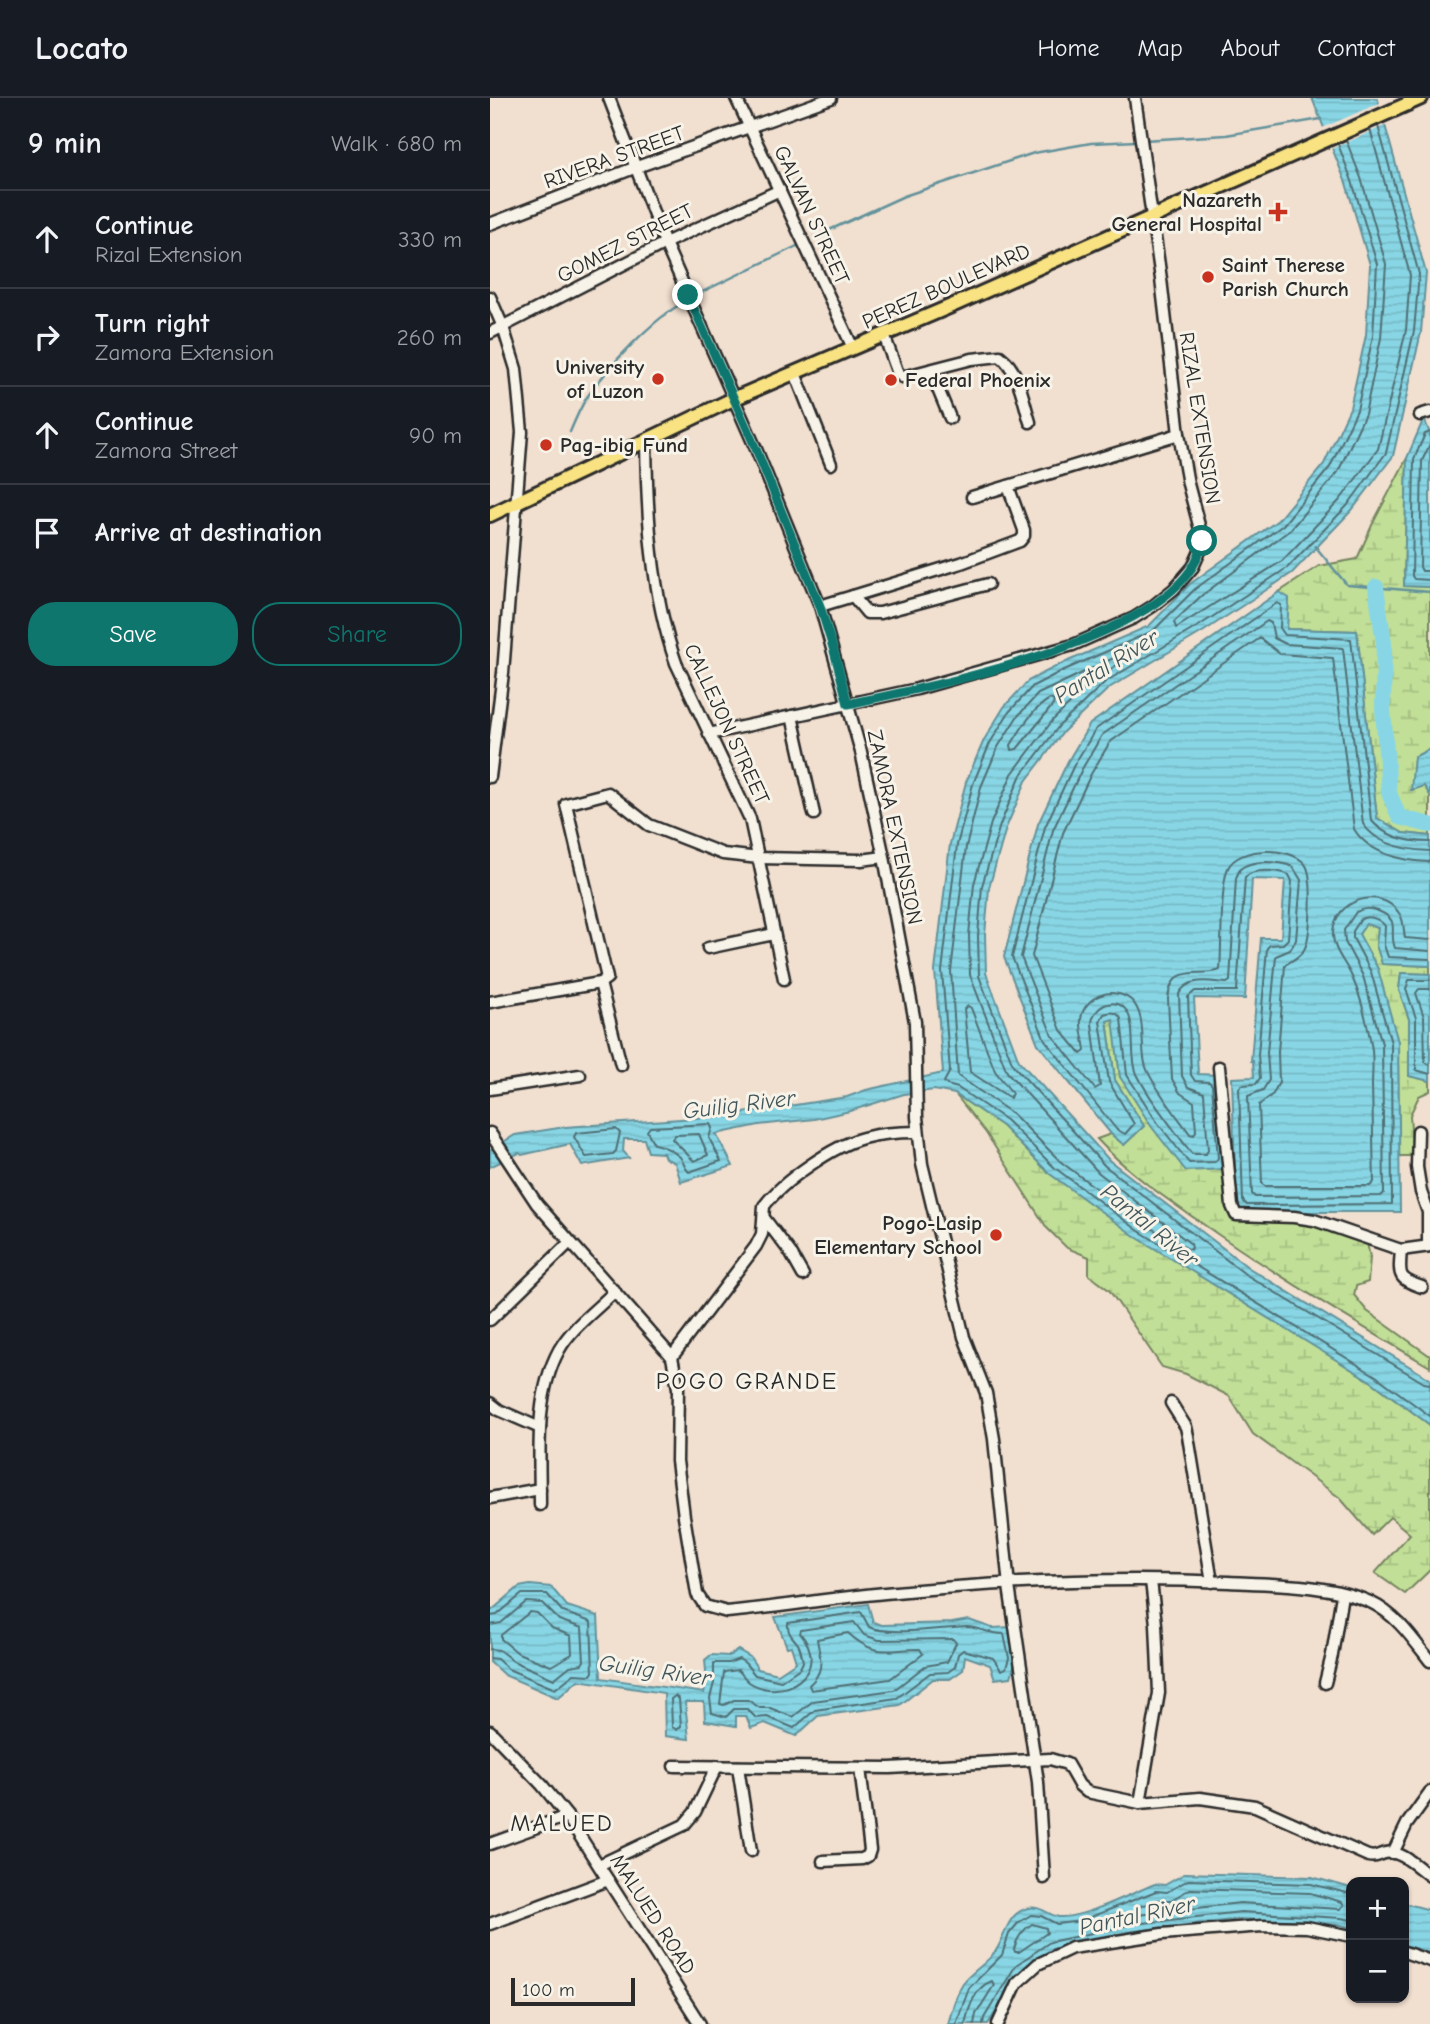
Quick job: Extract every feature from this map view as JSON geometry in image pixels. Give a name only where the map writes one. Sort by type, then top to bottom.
[{"type":"main road","name":"PEREZ BOULEVARD","points":[[490,515],[733,399],[1421,98]]},
{"type":"street","name":"ZAMORA EXTENSION","points":[[610,98],[665,243],[820,606],[861,752],[915,1022],[918,1132],[922,1164],[959,1317],[988,1403],[1009,1586],[1036,1759],[1044,1878]]},
{"type":"street","name":"GALVAN STREET","points":[[736,98],[853,348]]},
{"type":"street","name":"RIVERA STREET","points":[[490,224],[635,168],[831,98]]},
{"type":"street","name":"RIZAL EXTENSION","points":[[709,734],[917,689],[1073,645],[1134,618],[1153,606],[1174,589],[1194,567],[1201,549],[1201,533],[1193,508],[1179,434],[1161,279],[1135,98]]},
{"type":"street","name":"GOMEZ STREET","points":[[490,333],[665,243],[780,190]]},
{"type":"street","points":[[490,297],[516,369],[522,432],[503,673],[490,777]]},
{"type":"street","points":[[884,335],[900,376],[905,377],[972,359],[1000,356],[1008,361],[1030,422]]},
{"type":"street","points":[[930,370],[950,418]]},
{"type":"street","points":[[795,373],[831,464]]},
{"type":"street","points":[[972,497],[1179,434]]},
{"type":"street","name":"CALLEJON STREET","points":[[646,441],[647,513],[664,621],[677,663],[750,819],[785,979]]},
{"type":"street","points":[[820,606],[961,564],[1020,541],[1024,530],[1008,486]]},
{"type":"street","points":[[853,596],[857,598],[863,611],[872,614],[988,584]]},
{"type":"street","points":[[792,716],[814,814]]},
{"type":"street","points":[[490,1002],[605,981],[607,973],[566,804],[608,793],[649,825],[723,855],[861,860],[884,857]]},
{"type":"street","points":[[708,948],[774,934]]},
{"type":"street","points":[[600,983],[621,1065]]},
{"type":"street","points":[[1219,1067],[1234,1212],[1240,1216],[1314,1220],[1401,1250],[1429,1246],[1428,1212],[1417,1167],[1418,1131]]},
{"type":"street","points":[[490,1089],[580,1075]]},
{"type":"street","points":[[672,1357],[756,1247],[762,1234],[764,1206],[789,1181],[839,1149],[863,1138],[918,1132]]},
{"type":"street","points":[[490,1133],[537,1204],[672,1357],[678,1388],[677,1461],[684,1516],[697,1594],[705,1606],[727,1612],[884,1593],[1009,1586],[1150,1581],[1286,1585],[1364,1600],[1383,1609],[1405,1630],[1430,1661]]},
{"type":"street","points":[[764,1218],[790,1252],[803,1275]]},
{"type":"street","points":[[490,1320],[570,1242]]},
{"type":"street","points":[[1401,1250],[1399,1267],[1402,1277],[1406,1282],[1422,1287]]},
{"type":"street","points":[[540,1504],[540,1428],[552,1366],[569,1336],[615,1291]]},
{"type":"street","points":[[490,1403],[540,1428]]},
{"type":"street","points":[[1171,1403],[1186,1427],[1212,1582]]},
{"type":"street","points":[[490,1498],[540,1489]]},
{"type":"street","points":[[1140,1803],[1159,1693],[1157,1624],[1150,1581]]},
{"type":"street","points":[[1325,1683],[1342,1595]]},
{"type":"street","name":"MALUED ROAD","points":[[490,1731],[567,1816],[700,2024]]},
{"type":"street","points":[[674,1766],[860,1768],[1036,1759],[1062,1761],[1087,1792],[1140,1803],[1182,1798],[1231,1801],[1265,1809],[1368,1856],[1398,1854],[1430,1877]]},
{"type":"street","points":[[599,1865],[684,1825],[695,1812],[717,1766]]},
{"type":"street","points":[[738,1767],[751,1851]]},
{"type":"street","points":[[823,1861],[862,1859],[869,1853],[860,1768]]},
{"type":"street","points":[[1393,1853],[1407,1824],[1430,1792]]},
{"type":"street","points":[[490,1844],[567,1816]]},
{"type":"street","points":[[490,1924],[608,1880]]},
{"type":"street","points":[[998,2024],[1017,1983],[1038,1964],[1072,1948],[1162,1934],[1262,1926],[1307,1927],[1346,1935]]},
{"type":"street","points":[[1409,1954],[1430,1961]]},
{"type":"green space","points":[[1407,458],[1404,586],[1430,587],[1430,749],[1414,757],[1412,790],[1424,786],[1430,795],[1430,836],[1403,833],[1377,818],[1357,631],[1286,629],[1289,599],[1279,592],[1319,566],[1357,559]]},
{"type":"green space","points":[[1366,924],[1378,928],[1376,945],[1383,964],[1430,966],[1430,974],[1401,973],[1399,990],[1409,1019],[1409,1076],[1430,1081],[1430,1091],[1419,1096],[1410,1115],[1413,1156],[1399,1156],[1398,1042],[1359,934]]},
{"type":"green space","points":[[1114,1019],[1120,1077],[1226,1169],[1230,1213],[1234,1219],[1313,1224],[1367,1243],[1370,1257],[1368,1282],[1356,1286],[1354,1295],[1367,1311],[1430,1356],[1430,1367],[1228,1241],[1146,1184],[1097,1139],[1111,1134],[1124,1145],[1144,1126],[1115,1080],[1107,1020]]},
{"type":"green space","points":[[955,1094],[1002,1126],[1050,1174],[1255,1309],[1372,1382],[1430,1425],[1430,1570],[1405,1594],[1375,1573],[1410,1534],[1390,1517],[1372,1535],[1340,1498],[1253,1434],[1229,1396],[1186,1374],[1162,1367],[1109,1290],[1089,1275],[1089,1257],[1067,1248],[1047,1228],[986,1133]]},
{"type":"water","name":"Pantal River","points":[[1312,98],[1378,100],[1426,273],[1421,332],[1393,456],[1352,510],[1292,573],[1204,631],[1109,688],[1064,731],[1026,781],[1006,828],[989,888],[985,935],[986,973],[1019,1061],[1110,1161],[1249,1268],[1430,1379],[1430,1425],[1372,1382],[1136,1237],[1050,1174],[1002,1126],[955,1094],[934,1090],[904,1094],[814,1119],[759,1125],[716,1134],[733,1166],[681,1182],[675,1163],[665,1158],[663,1153],[648,1152],[644,1139],[624,1139],[623,1151],[629,1158],[582,1166],[570,1144],[522,1155],[519,1153],[490,1167],[490,1150],[515,1135],[565,1127],[724,1116],[847,1097],[866,1090],[943,1073],[935,971],[950,844],[966,782],[984,740],[1004,707],[1028,681],[1149,626],[1190,584],[1278,520],[1324,464],[1350,408],[1366,335],[1370,265],[1346,183]]},
{"type":"water","points":[[1424,418],[1430,434],[1430,587],[1404,586],[1407,458]]},
{"type":"water","points":[[1279,592],[1289,598],[1287,629],[1357,631],[1377,818],[1403,833],[1430,836],[1430,966],[1382,964],[1376,945],[1378,928],[1366,924],[1359,934],[1378,969],[1398,1042],[1400,1212],[1242,1212],[1236,1203],[1232,1078],[1254,1077],[1251,1061],[1261,938],[1281,938],[1285,880],[1252,879],[1245,999],[1194,998],[1198,1074],[1218,1075],[1226,1169],[1186,1171],[1151,1126],[1120,1077],[1113,1019],[1107,1021],[1115,1080],[1144,1126],[1124,1145],[1111,1134],[1038,1044],[1004,957],[1038,824],[1068,761],[1090,724]]},
{"type":"water","points":[[1430,749],[1430,795],[1424,786],[1411,790],[1414,757]]},
{"type":"water","points":[[1401,973],[1430,974],[1430,1081],[1409,1076],[1409,1019],[1399,990]]},
{"type":"water","points":[[519,1587],[551,1587],[567,1606],[598,1616],[601,1678],[704,1693],[707,1682],[705,1660],[711,1655],[729,1656],[738,1650],[750,1657],[758,1669],[778,1674],[796,1662],[791,1646],[787,1647],[775,1617],[868,1604],[873,1622],[882,1625],[969,1620],[992,1628],[1012,1627],[1016,1659],[1011,1677],[995,1679],[990,1665],[965,1656],[963,1670],[950,1679],[933,1679],[900,1705],[818,1716],[796,1736],[765,1723],[751,1728],[746,1716],[736,1716],[736,1726],[705,1721],[704,1702],[685,1702],[689,1739],[665,1736],[664,1693],[578,1680],[558,1698],[504,1675],[490,1662],[490,1612]]},
{"type":"water","name":"Pantal River","points":[[1186,1873],[1312,1877],[1346,1887],[1346,1926],[1241,1919],[1135,1931],[1052,1949],[1022,1970],[988,2024],[948,2024],[963,1983],[994,1953],[1010,1921],[1020,1911],[1032,1907],[1059,1917],[1069,1917],[1107,1905],[1155,1884],[1165,1885]]},
{"type":"water","points":[[1409,1904],[1430,1910],[1430,1953],[1409,1947]]},
{"type":"pier","points":[[1382,102],[1389,124],[1329,150],[1320,129]]},
{"type":"waterway","points":[[1144,140],[1226,135],[1321,119]]},
{"type":"waterway","points":[[814,237],[904,196],[1034,153],[1091,143],[1137,141]]},
{"type":"waterway","points":[[700,293],[799,245]]},
{"type":"waterway","points":[[570,432],[587,397],[619,357],[659,319],[686,301]]},
{"type":"waterway","points":[[1315,546],[1347,585],[1430,592]]},
{"type":"waterway","points":[[1376,587],[1384,643],[1383,709],[1389,793],[1399,817],[1430,825]]},
{"type":"place","name":"Nazareth General Hospital","points":[[1278,212]]},
{"type":"place","name":"Saint Therese Parish Church","points":[[1208,277]]},
{"type":"place","name":"University of Luzon","points":[[658,379]]},
{"type":"place","name":"Federal Phoenix","points":[[891,380]]},
{"type":"place","name":"Pag-ibig Fund","points":[[546,445]]},
{"type":"place","name":"Pogo-Lasip Elementary School","points":[[996,1235]]},
{"type":"district","name":"POGO GRANDE","points":[[747,1381]]},
{"type":"district","name":"MALUED","points":[[562,1823]]},
{"type":"route","points":[[688,295],[756,449],[820,606],[848,704],[917,689],[1073,645],[1134,618],[1174,589],[1194,567],[1202,541]]},
{"type":"water label","name":"Guilig River","points":[[739,1104]]},
{"type":"water label","name":"Guilig River","points":[[655,1670]]}]
